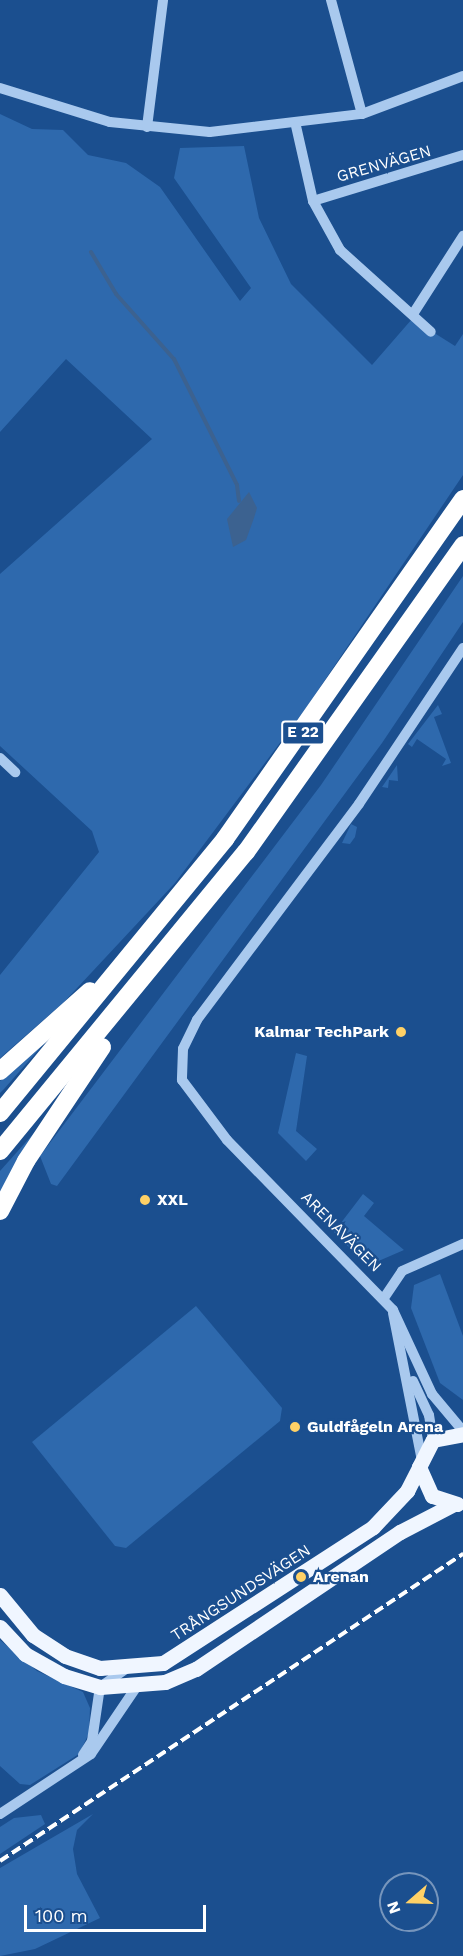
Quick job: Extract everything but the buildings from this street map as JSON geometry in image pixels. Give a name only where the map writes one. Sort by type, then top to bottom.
[{"type":"highway","name":"E 22","points":[[0,1113],[157,924],[300,737],[463,499]]},
{"type":"highway","name":"E 22","points":[[0,1151],[167,954],[319,754],[463,545]]},
{"type":"highway","points":[[0,1071],[157,924]]},
{"type":"highway","points":[[0,1211],[49,1126],[167,954]]},
{"type":"main road","points":[[433,1440],[463,1433]]},
{"type":"main road","name":"TRÅNGSUNDSVÄGEN","points":[[0,1595],[48,1647],[100,1668],[126,1669],[189,1651],[349,1544],[397,1503],[433,1440]]},
{"type":"main road","points":[[420,1461],[426,1490],[459,1504]]},
{"type":"main road","points":[[0,1627],[46,1668],[100,1687],[137,1686],[196,1669],[400,1532],[459,1504]]},
{"type":"street","points":[[147,127],[163,0]]},
{"type":"street","points":[[332,0],[362,114]]},
{"type":"street","points":[[0,88],[75,114],[147,127],[210,132],[296,126],[362,114],[463,76]]},
{"type":"street","points":[[296,126],[313,201],[340,250],[431,332]]},
{"type":"street","name":"GRENVÄGEN","points":[[313,201],[463,155]]},
{"type":"street","points":[[413,314],[463,236]]},
{"type":"street","name":"ARENAVÄGEN","points":[[463,648],[359,804],[197,1020],[183,1049],[182,1080],[195,1103],[266,1179],[384,1298],[393,1310],[432,1394],[463,1433]]},
{"type":"street","points":[[0,758],[15,772]]},
{"type":"street","points":[[384,1298],[402,1271],[463,1244]]},
{"type":"street","name":"ARENAVÄGEN","points":[[393,1310],[408,1370],[420,1461]]},
{"type":"street","name":"ARENAVÄGEN","points":[[408,1370],[429,1415],[433,1440]]},
{"type":"street","points":[[80,1760],[92,1741],[100,1687],[126,1669]]},
{"type":"street","points":[[0,1814],[100,1744],[137,1686]]},
{"type":"shaded area","points":[[0,114],[32,129],[63,130],[88,155],[126,163],[160,187],[240,301],[251,288],[174,178],[180,148],[244,146],[259,218],[291,284],[372,365],[412,319],[455,346],[463,334],[463,475],[306,708],[175,883],[64,1002],[0,1058],[0,975],[99,852],[92,831],[0,746],[0,574],[152,439],[66,359],[0,432]]},
{"type":"shaded area","points":[[249,492],[257,508],[246,540],[233,547],[227,519]]},
{"type":"shaded area","points":[[463,576],[463,622],[382,743],[57,1186],[51,1184],[40,1156],[321,785]]},
{"type":"shaded area","points":[[438,705],[442,714],[434,717],[451,763],[442,766],[446,759],[417,739],[412,747],[408,744]]},
{"type":"shaded area","points":[[397,765],[398,781],[389,780],[388,788],[382,787]]},
{"type":"shaded area","points":[[351,824],[357,827],[355,837],[350,844],[342,843]]},
{"type":"shaded area","points":[[41,1047],[4,1089],[0,1093],[0,1081]]},
{"type":"shaded area","points":[[296,1053],[307,1056],[296,1131],[317,1149],[306,1161],[278,1133]]},
{"type":"shaded area","points":[[42,1124],[0,1198],[0,1171]]},
{"type":"shaded area","points":[[363,1194],[374,1203],[364,1216],[404,1250],[367,1266],[334,1232]]},
{"type":"shaded area","points":[[440,1274],[463,1336],[463,1400],[440,1383],[411,1308],[414,1285]]},
{"type":"shaded area","points":[[196,1306],[282,1408],[280,1421],[126,1548],[115,1546],[32,1442]]},
{"type":"shaded area","points":[[0,1640],[37,1671],[83,1692],[90,1708],[89,1733],[79,1754],[30,1785],[20,1784],[0,1766]]},
{"type":"shaded area","points":[[93,1814],[77,1830],[73,1849],[77,1874],[100,1918],[35,1949],[0,1956],[0,1868]]},
{"type":"shaded area","points":[[41,1815],[45,1824],[0,1854],[0,1827],[14,1818]]},
{"type":"waterway","points":[[91,252],[116,294],[174,359],[237,485],[239,501]]},
{"type":"railway","points":[[0,1861],[463,1554]]},
{"type":"place","name":"Kalmar TechPark","points":[[401,1032]]},
{"type":"place","name":"XXL","points":[[145,1200]]},
{"type":"place","name":"Guldfågeln Arena","points":[[295,1427]]},
{"type":"place","name":"Arenan","points":[[301,1577]]}]
